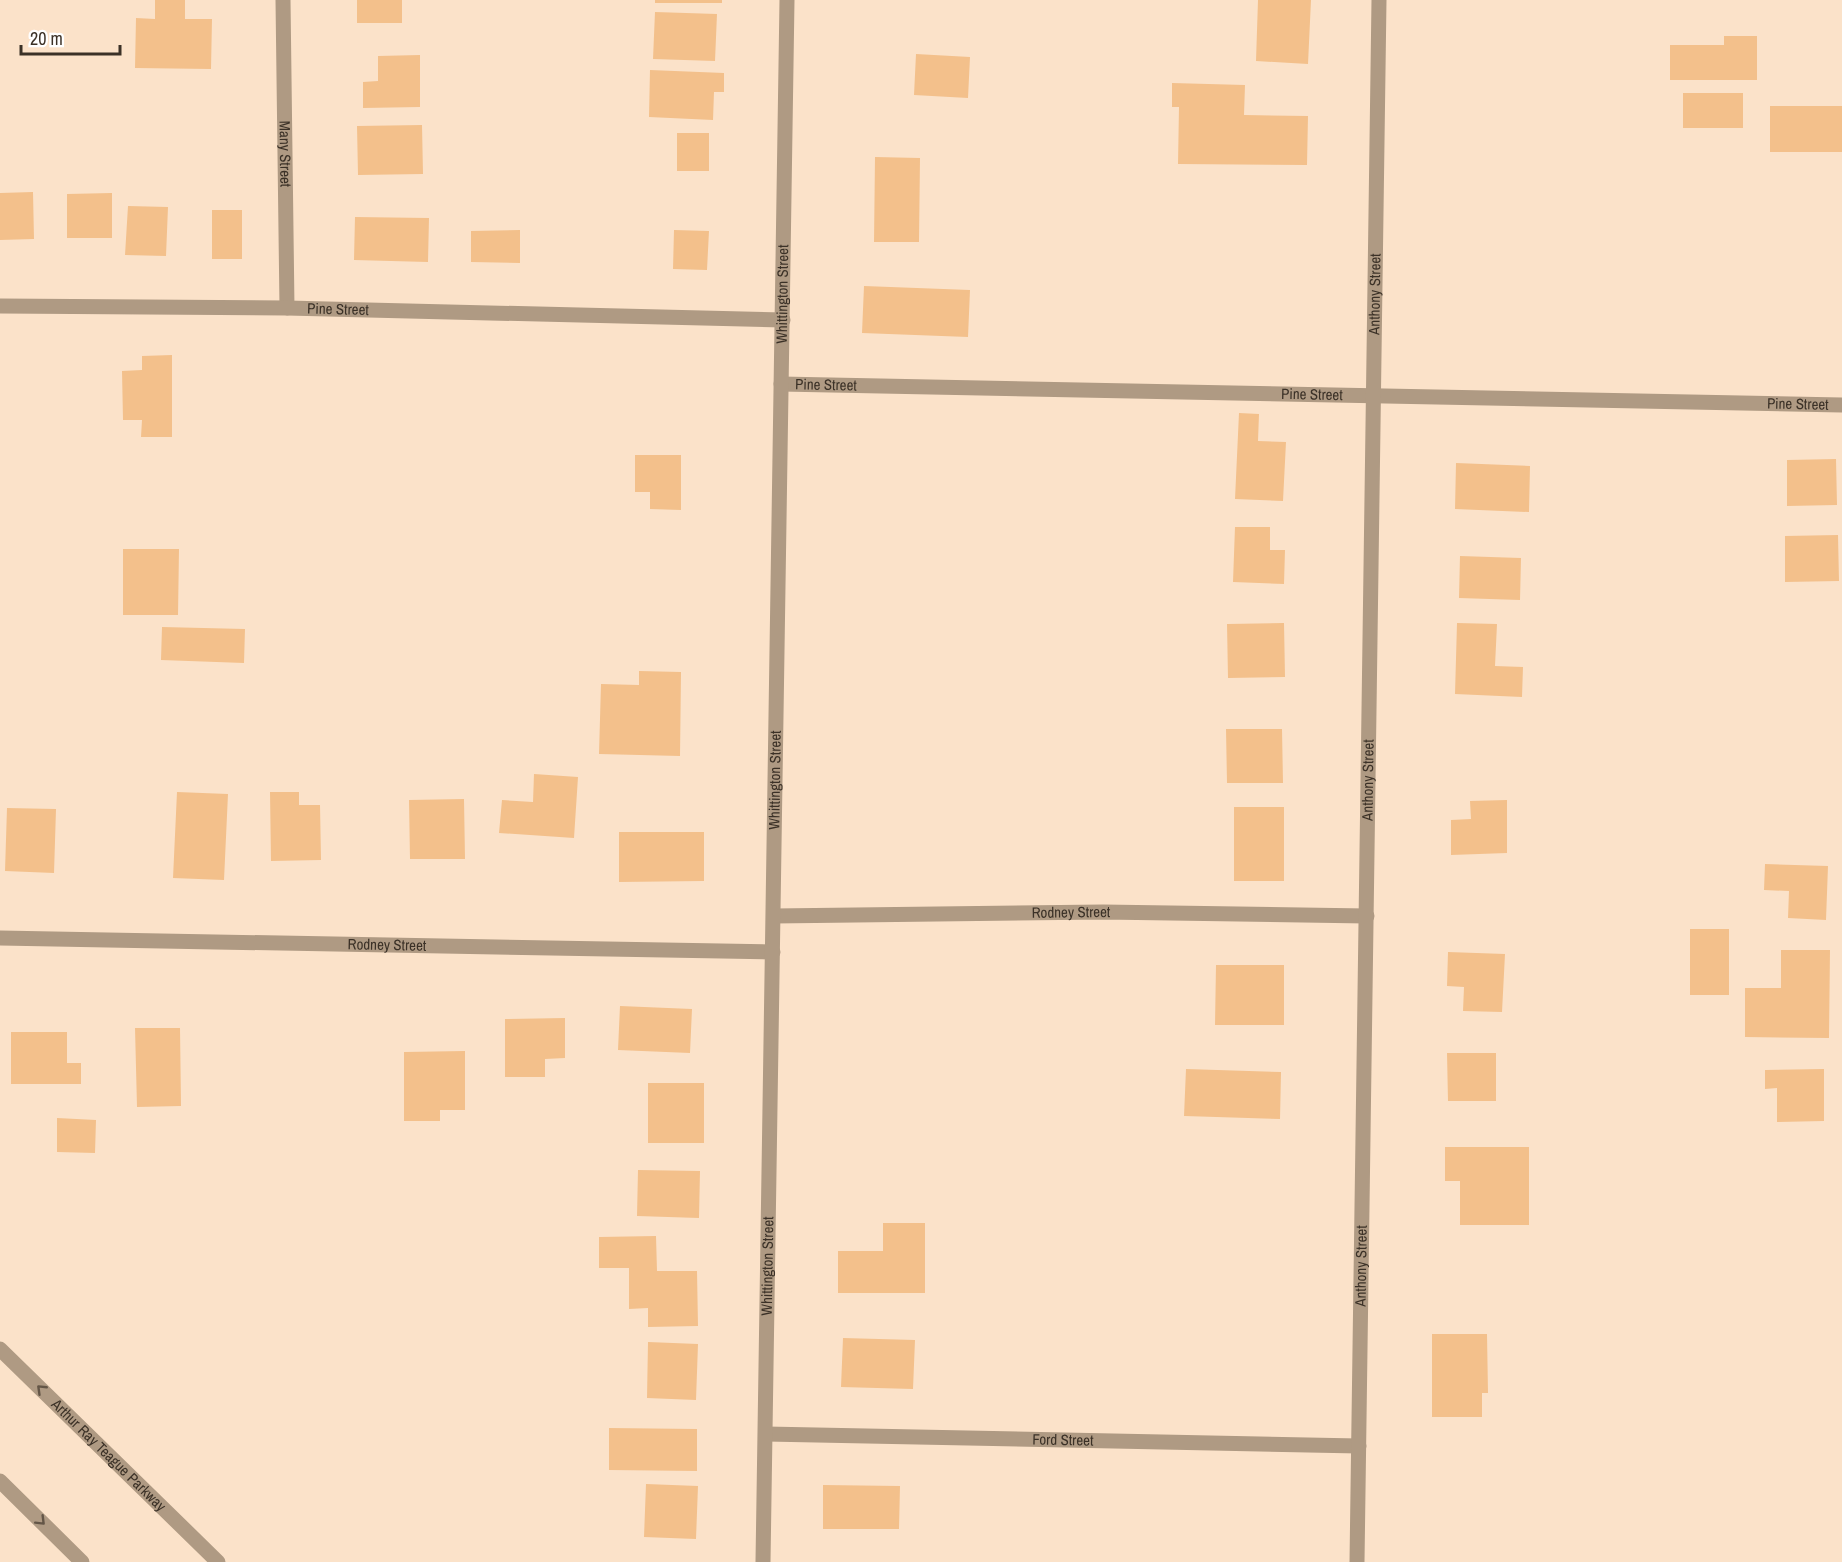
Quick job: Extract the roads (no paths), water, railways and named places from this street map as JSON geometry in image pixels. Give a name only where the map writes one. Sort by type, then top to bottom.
[{"type":"street","name":"Many Street","points":[[284,0],[287,308]]},
{"type":"street","name":"Whittington Street","points":[[763,1562],[787,0]]},
{"type":"street","name":"Anthony Street","points":[[1357,1562],[1379,0]]},
{"type":"street","name":"Pine Street","points":[[0,306],[287,308],[783,320]]},
{"type":"street","name":"Pine Street","points":[[781,384],[1842,405]]},
{"type":"street","name":"Rodney Street","points":[[774,916],[1103,912],[1367,916]]},
{"type":"street","name":"Rodney Street","points":[[0,938],[773,952]]},
{"type":"street","name":"Arthur Ray Teague Parkway","points":[[0,1349],[218,1562]]},
{"type":"street","name":"Ford Street","points":[[766,1434],[1359,1446]]},
{"type":"street","points":[[0,1481],[82,1562]]}]
